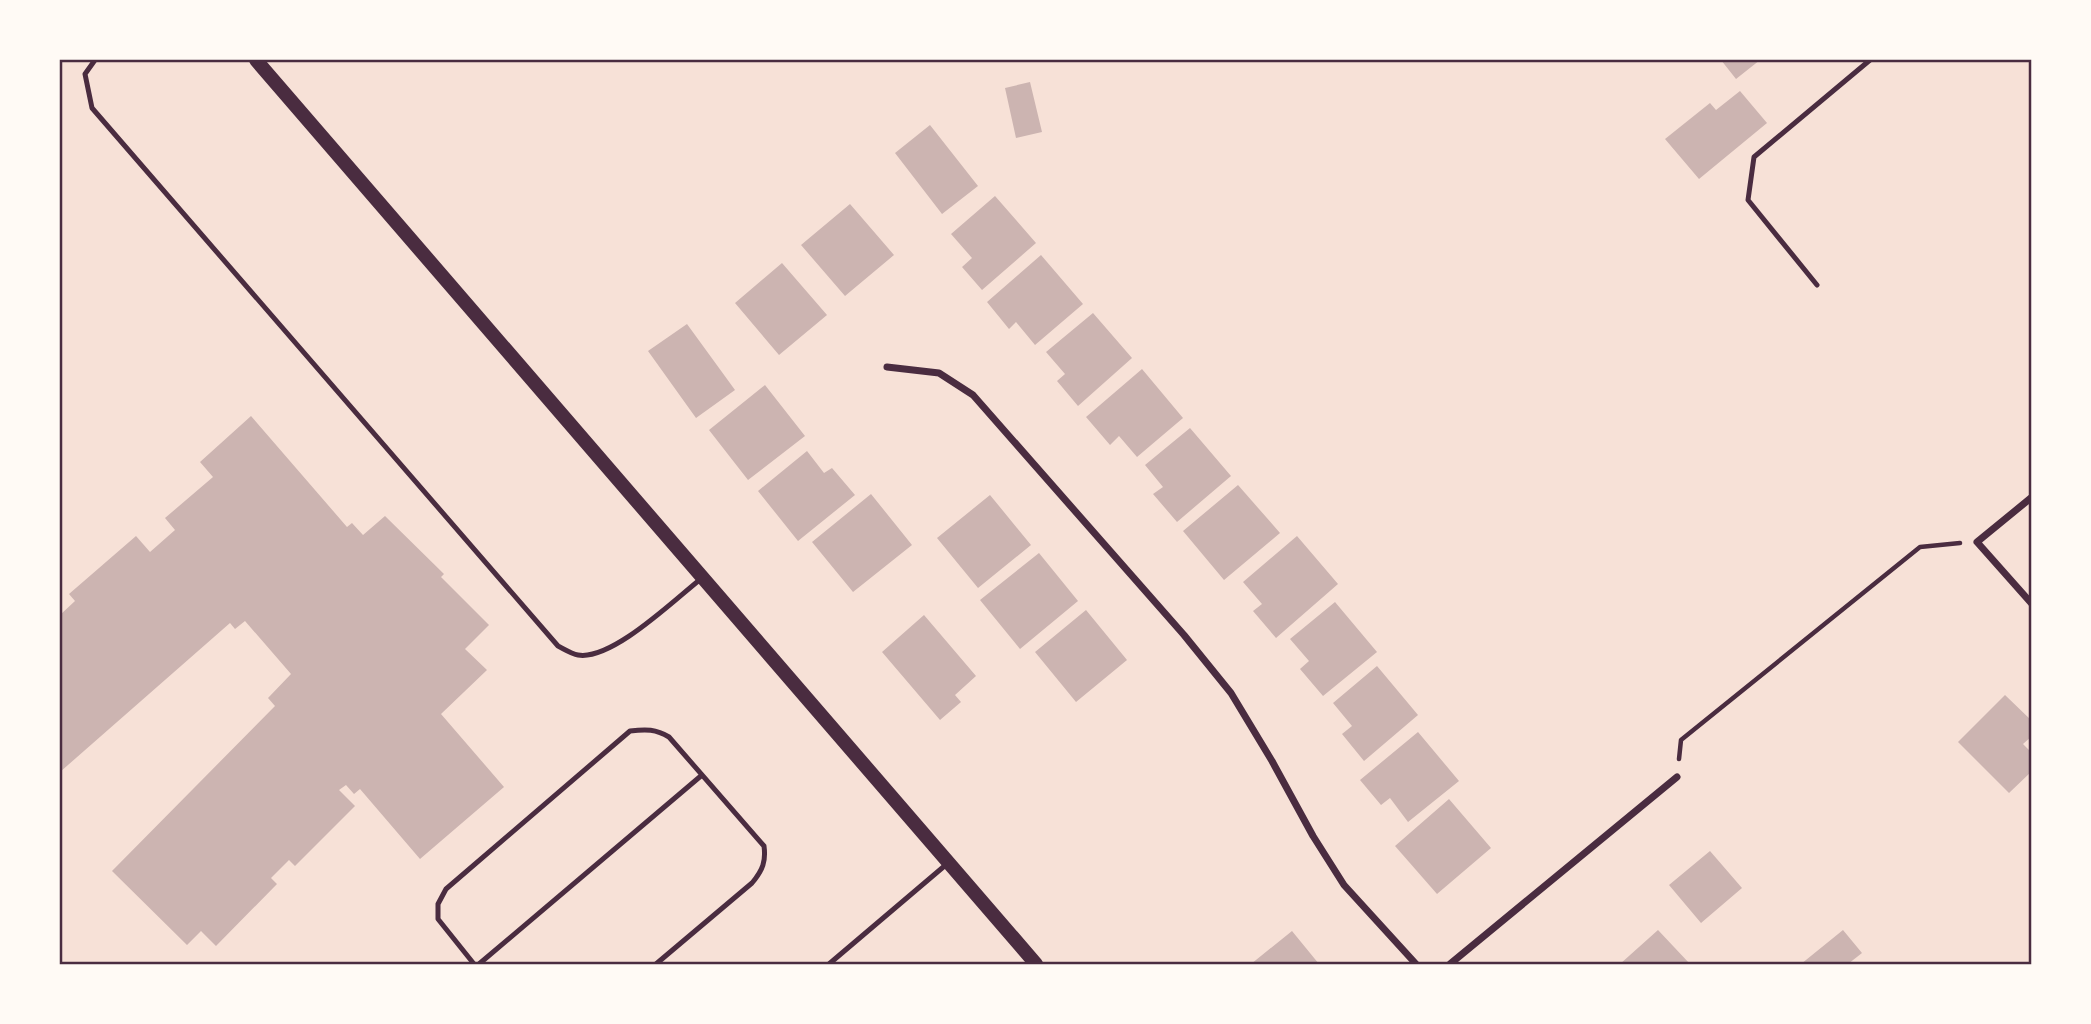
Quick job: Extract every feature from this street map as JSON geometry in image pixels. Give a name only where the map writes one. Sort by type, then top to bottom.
[{"type":"main road","points":[[257,60],[1036,964]]},
{"type":"street","points":[[887,367],[939,373],[973,395],[1184,635],[1231,694],[1344,885],[1416,964]]},
{"type":"street","points":[[2032,496],[1977,541],[2032,604]]},
{"type":"street","points":[[1450,964],[1676,777]]},
{"type":"lane","points":[[94,60],[85,74],[92,108],[558,646],[578,655],[599,654],[620,643],[702,578]]},
{"type":"lane","points":[[1817,285],[1748,200],[1754,158],[1870,60]]},
{"type":"lane","points":[[474,964],[438,919],[438,904],[446,889],[630,731],[658,731],[669,737],[764,845],[765,860],[759,875],[656,964]]},
{"type":"lane","points":[[480,964],[702,775]]},
{"type":"lane","points":[[829,964],[948,863]]},
{"type":"path","points":[[1676,777],[1681,740],[1920,547],[1977,541]]},
{"type":"building","points":[[1721,60],[1760,60],[1736,79]]},
{"type":"building","points":[[1030,82],[1042,132],[1016,138],[1005,88]]},
{"type":"building","points":[[1740,91],[1767,123],[1699,179],[1665,139],[1710,103],[1716,110]]},
{"type":"building","points":[[930,125],[978,186],[942,214],[895,153]]},
{"type":"building","points":[[995,196],[1036,243],[982,290],[962,267],[972,258],[951,234]]},
{"type":"building","points":[[850,204],[894,255],[845,296],[801,245]]},
{"type":"building","points":[[1041,255],[1083,304],[1035,345],[1016,322],[1009,329],[987,302]]},
{"type":"building","points":[[782,263],[827,315],[779,355],[735,303]]},
{"type":"building","points":[[1093,313],[1132,358],[1078,406],[1057,381],[1065,374],[1046,352]]},
{"type":"building","points":[[687,324],[735,390],[696,418],[648,351]]},
{"type":"building","points":[[1142,369],[1183,418],[1137,457],[1119,436],[1110,445],[1086,417]]},
{"type":"building","points":[[765,385],[805,436],[748,480],[709,430]]},
{"type":"building","points":[[251,416],[347,527],[352,523],[363,535],[385,516],[444,574],[441,577],[489,625],[465,649],[487,670],[441,714],[504,787],[420,859],[360,789],[354,794],[346,785],[339,790],[355,806],[295,866],[289,860],[271,878],[277,884],[216,946],[201,931],[187,945],[112,871],[275,706],[268,698],[291,674],[245,621],[235,629],[230,623],[60,772],[60,615],[75,601],[69,594],[136,536],[150,552],[175,530],[165,518],[213,477],[200,462]]},
{"type":"building","points":[[1190,428],[1231,476],[1177,522],[1153,494],[1163,487],[1145,465]]},
{"type":"building","points":[[807,451],[824,473],[832,468],[855,495],[798,541],[758,491]]},
{"type":"building","points":[[1238,485],[1280,533],[1224,580],[1183,531]]},
{"type":"building","points":[[871,494],[912,545],[853,592],[812,542]]},
{"type":"building","points":[[990,495],[1031,545],[978,588],[937,538]]},
{"type":"building","points":[[1297,536],[1338,584],[1276,638],[1253,611],[1262,604],[1243,582]]},
{"type":"building","points":[[1039,553],[1078,601],[1020,649],[980,600]]},
{"type":"building","points":[[1335,602],[1377,652],[1323,696],[1300,669],[1309,661],[1290,639]]},
{"type":"building","points":[[1086,610],[1127,660],[1076,702],[1035,652]]},
{"type":"building","points":[[924,615],[976,676],[955,695],[961,702],[940,720],[882,652]]},
{"type":"building","points":[[1377,666],[1418,715],[1364,761],[1342,734],[1352,726],[1333,703]]},
{"type":"building","points":[[2005,695],[2032,721],[2032,736],[2023,744],[2032,753],[2032,771],[2009,793],[1958,742]]},
{"type":"building","points":[[1418,732],[1459,781],[1408,822],[1390,798],[1381,805],[1360,780]]},
{"type":"building","points":[[1449,799],[1491,848],[1437,894],[1395,846]]},
{"type":"building","points":[[1710,851],[1742,888],[1701,923],[1669,885]]},
{"type":"building","points":[[1658,930],[1690,964],[1620,964]]},
{"type":"building","points":[[1843,930],[1862,953],[1848,964],[1801,964]]},
{"type":"building","points":[[1292,931],[1319,964],[1251,964]]}]
